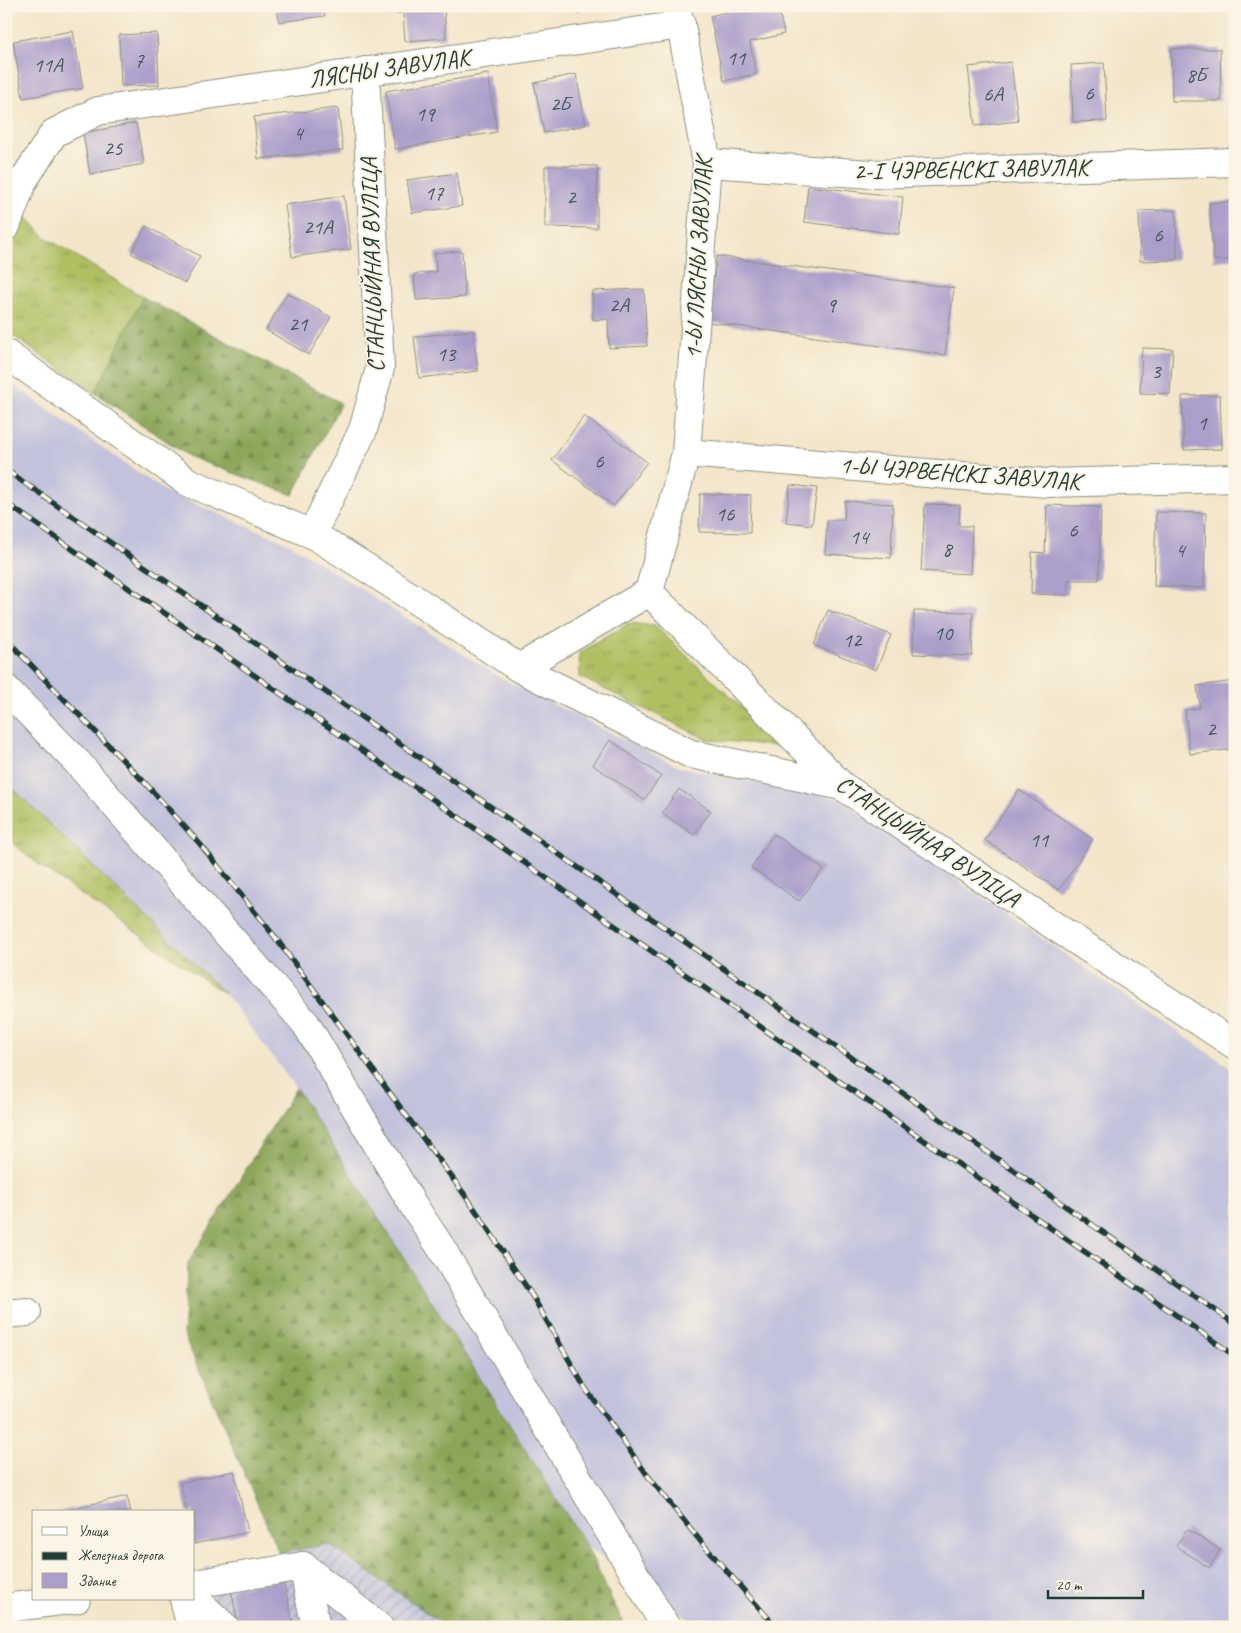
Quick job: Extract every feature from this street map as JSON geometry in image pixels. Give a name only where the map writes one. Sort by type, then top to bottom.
[{"type":"street","name":"ЛЯСНЫ ЗАВУЛАК","points":[[6,226],[22,182],[54,133],[98,111],[366,71],[678,16]]},
{"type":"street","name":"1-Ы ЛЯСНЫ ЗАВУЛАК","points":[[678,16],[707,163],[686,453]]},
{"type":"street","name":"СТАНЦЫЙНАЯ ВУЛІЦА","points":[[312,534],[363,430],[380,368],[366,71]]},
{"type":"street","name":"2-І ЧЭРВЕНСКІ ЗАВУЛАК","points":[[707,163],[872,174],[1235,162]]},
{"type":"street","points":[[6,354],[188,482],[312,534],[519,668],[691,754],[842,786]]},
{"type":"street","points":[[519,668],[649,592],[686,453]]},
{"type":"street","name":"1-Ы ЧЭРВЕНСКІ ЗАВУЛАК","points":[[686,453],[1047,483],[1235,478]]},
{"type":"street","name":"СТАНЦЫЙНАЯ ВУЛІЦА","points":[[649,592],[842,786],[1235,1045]]},
{"type":"street","points":[[6,689],[77,762],[306,1024],[666,1627]]},
{"type":"street","points":[[303,1566],[316,1627]]},
{"type":"street","points":[[195,1584],[303,1566],[380,1627]]},
{"type":"street","points":[[195,1599],[225,1627]]},
{"type":"street","points":[[6,1608],[68,1600]]},
{"type":"street","points":[[184,1600],[190,1627]]},
{"type":"shaded area","points":[[6,380],[163,490],[290,544],[499,677],[679,767],[839,799],[1235,1071],[1235,1627],[700,1627],[587,1547],[296,1088],[225,994],[6,782]]},
{"type":"shaded area","points":[[329,1544],[447,1627],[217,1627],[205,1567]]},
{"type":"green space","points":[[6,195],[45,237],[143,297],[95,393],[6,331]]},
{"type":"green space","points":[[143,297],[341,403],[293,495],[190,457],[95,393]]},
{"type":"green space","points":[[629,623],[655,626],[784,747],[706,739],[580,677],[579,653]]},
{"type":"green space","points":[[6,782],[225,994],[47,871],[6,838]]},
{"type":"green space","points":[[296,1088],[587,1547],[625,1627],[447,1627],[329,1544],[279,1553],[183,1333],[188,1263]]},
{"type":"building","points":[[277,6],[323,6],[325,16],[279,22]]},
{"type":"building","points":[[382,6],[444,6],[446,38],[405,41],[403,13],[383,14]]},
{"type":"building","points":[[574,6],[593,6],[593,7],[575,11]]},
{"type":"building","points":[[751,6],[778,6],[784,34],[750,42],[756,74],[724,81],[710,16]]},
{"type":"building","points":[[73,31],[83,88],[23,98],[13,41]]},
{"type":"building","points":[[157,33],[159,85],[121,86],[119,35]]},
{"type":"building","points":[[1171,49],[1220,49],[1221,101],[1172,101]]},
{"type":"building","points":[[1011,62],[1018,121],[975,126],[968,67]]},
{"type":"building","points":[[1104,63],[1107,121],[1073,122],[1071,65]]},
{"type":"building","points":[[488,74],[497,132],[395,149],[386,91]]},
{"type":"building","points":[[576,74],[586,125],[544,133],[534,83]]},
{"type":"building","points":[[338,108],[343,150],[258,159],[254,117]]},
{"type":"building","points":[[136,123],[144,164],[90,174],[83,133]]},
{"type":"building","points":[[545,166],[597,166],[597,228],[545,227]]},
{"type":"building","points":[[457,173],[462,206],[412,213],[407,180]]},
{"type":"building","points":[[808,186],[903,197],[899,234],[804,222]]},
{"type":"building","points":[[344,196],[351,249],[292,257],[285,205]]},
{"type":"building","points":[[1235,201],[1235,259],[1214,261],[1209,203]]},
{"type":"building","points":[[1176,210],[1177,260],[1140,261],[1139,211]]},
{"type":"building","points":[[146,226],[200,256],[185,283],[131,253]]},
{"type":"building","points":[[462,251],[465,297],[416,300],[414,274],[436,272],[435,253]]},
{"type":"building","points":[[717,256],[954,288],[945,355],[708,322]]},
{"type":"building","points":[[644,289],[647,346],[609,348],[608,319],[593,320],[592,291]]},
{"type":"building","points":[[287,293],[331,317],[309,355],[266,330]]},
{"type":"building","points":[[473,330],[478,371],[419,378],[414,337]]},
{"type":"building","points":[[1142,348],[1173,349],[1170,394],[1140,393]]},
{"type":"building","points":[[1220,395],[1222,449],[1184,450],[1182,396]]},
{"type":"building","points":[[584,416],[647,462],[614,506],[552,460]]},
{"type":"building","points":[[790,485],[817,488],[812,525],[786,522]]},
{"type":"building","points":[[700,494],[751,495],[750,533],[699,532]]},
{"type":"building","points":[[845,501],[893,504],[891,558],[825,554],[827,520],[844,520]]},
{"type":"building","points":[[925,504],[960,505],[959,526],[972,526],[970,574],[921,571]]},
{"type":"building","points":[[1047,505],[1101,507],[1099,580],[1068,580],[1068,595],[1031,594],[1032,552],[1045,553]]},
{"type":"building","points":[[1156,512],[1206,513],[1204,588],[1154,586]]},
{"type":"building","points":[[828,610],[891,635],[876,670],[814,645]]},
{"type":"building","points":[[914,611],[973,612],[972,656],[913,654]]},
{"type":"building","points":[[1235,681],[1235,749],[1190,754],[1185,710],[1200,708],[1197,686]]},
{"type":"building","points":[[610,740],[661,776],[644,800],[593,765]]},
{"type":"building","points":[[679,789],[711,811],[694,835],[662,813]]},
{"type":"building","points":[[1019,790],[1093,839],[1059,890],[985,840]]},
{"type":"building","points":[[774,834],[823,869],[799,901],[751,867]]},
{"type":"building","points":[[234,1471],[248,1532],[195,1544],[195,1510],[187,1510],[180,1483]]},
{"type":"building","points":[[127,1496],[130,1510],[65,1510]]},
{"type":"building","points":[[1187,1529],[1220,1550],[1209,1568],[1176,1546]]},
{"type":"building","points":[[283,1579],[294,1627],[239,1627],[231,1590]]},
{"type":"railway","points":[[6,470],[1235,1324]]},
{"type":"railway","points":[[6,503],[1235,1356]]},
{"type":"railway","points":[[6,639],[146,784],[200,844],[275,937],[470,1202],[533,1297],[585,1388],[648,1476],[702,1543],[776,1627]]}]
